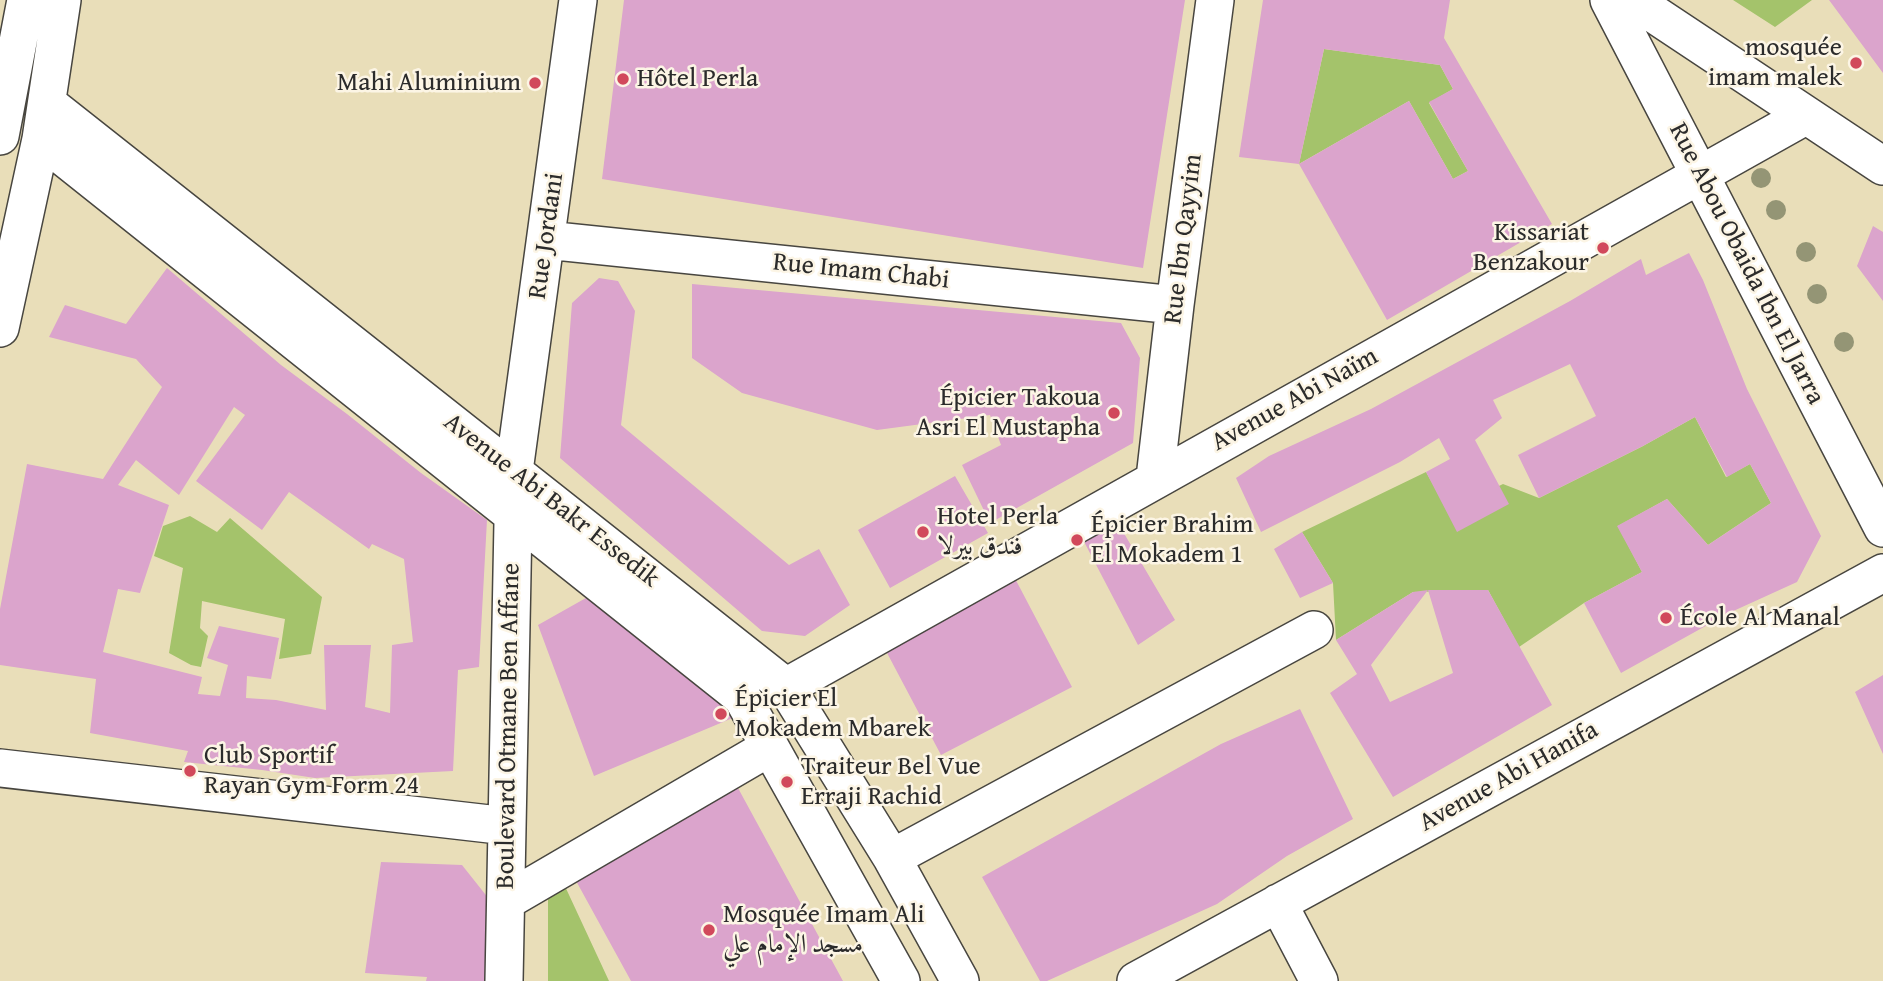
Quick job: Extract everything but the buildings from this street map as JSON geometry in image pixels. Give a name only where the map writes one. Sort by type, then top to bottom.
[{"type":"street","points":[[0,136],[6,73],[26,0]]},
{"type":"street","points":[[0,328],[41,139],[62,0]]},
{"type":"street","name":"Rue Jordani","points":[[514,471],[578,0]]},
{"type":"street","name":"Rue Ibn Qayyim","points":[[1155,478],[1215,0]]},
{"type":"street","name":"Rue Abou Obaida Ibn El Jarra","points":[[1609,0],[1883,528]]},
{"type":"street","points":[[1633,0],[1883,166]]},
{"type":"street","name":"Avenue Abi Bakr Essedik","points":[[47,103],[786,687],[892,858],[960,981]]},
{"type":"street","name":"Avenue Abi Naïm","points":[[786,687],[1805,116]]},
{"type":"street","name":"Avenue Abi Bakr Essedik","points":[[41,139],[743,697],[901,981]]},
{"type":"street","name":"Rue Imam Chabi","points":[[546,240],[1175,305]]},
{"type":"street","name":"Boulevard Otmane Ben Affane","points":[[504,981],[514,471]]},
{"type":"street","name":"Avenue Abi Hanifa","points":[[1136,981],[1883,573]]},
{"type":"street","points":[[892,858],[1314,630]]},
{"type":"street","points":[[506,901],[770,747]]},
{"type":"street","points":[[0,768],[507,825]]},
{"type":"street","points":[[1278,903],[1319,981]]},
{"type":"green space","points":[[1733,0],[1812,0],[1775,27]]},
{"type":"green space","points":[[1324,49],[1440,65],[1453,89],[1429,103],[1468,171],[1453,179],[1409,101],[1299,164]]},
{"type":"green space","points":[[1695,417],[1726,477],[1750,464],[1771,503],[1708,545],[1667,499],[1618,526],[1642,572],[1584,603],[1519,647],[1488,590],[1413,592],[1336,640],[1333,583],[1302,532],[1426,472],[1448,511],[1503,484],[1539,498]]},
{"type":"green space","points":[[190,516],[217,532],[230,518],[322,597],[311,654],[279,659],[285,619],[202,601],[200,628],[208,636],[201,667],[191,665],[169,653],[183,568],[154,556],[163,526]]},
{"type":"green space","points":[[563,882],[609,981],[548,981],[548,888]]},
{"type":"place","name":"mosquée imam malek","points":[[1856,63]]},
{"type":"place","name":"Hôtel Perla","points":[[623,79]]},
{"type":"place","name":"Mahi Aluminium","points":[[535,83]]},
{"type":"place","name":"Kissariat Benzakour","points":[[1603,248]]},
{"type":"place","name":"Épicier Takoua Asri El Mustapha","points":[[1114,413]]},
{"type":"place","name":"Hotel Perla فندق بيرلا","points":[[923,532]]},
{"type":"place","name":"Épicier Brahim El Mokadem 1","points":[[1077,540]]},
{"type":"place","name":"École Al Manal","points":[[1666,618]]},
{"type":"place","name":"Épicier El Mokadem Mbarek","points":[[721,714]]},
{"type":"place","name":"Club Sportif Rayan Gym Form 24","points":[[190,771]]},
{"type":"place","name":"Traiteur Bel Vue Erraji Rachid","points":[[787,782]]},
{"type":"place","name":"Mosquée Imam Ali مسجد الإمام علي","points":[[709,930]]}]
